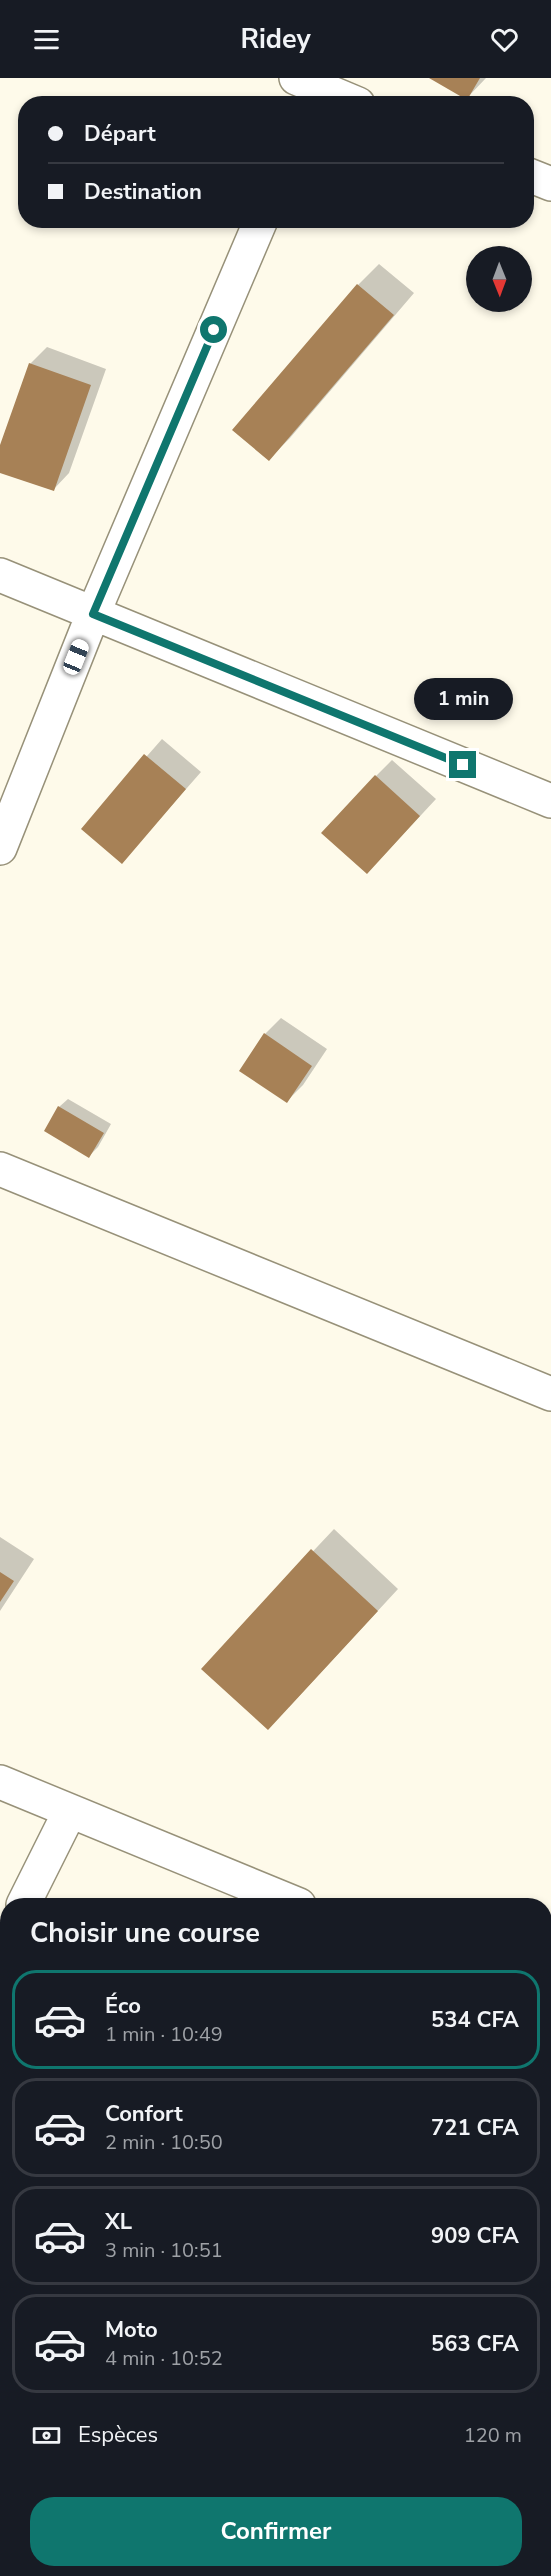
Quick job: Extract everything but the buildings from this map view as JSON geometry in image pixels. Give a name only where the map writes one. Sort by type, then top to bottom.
[{"type":"street","points":[[312,87],[336,96]]},
{"type":"street","points":[[534,177],[551,184]]},
{"type":"street","points":[[0,848],[93,614],[258,228]]},
{"type":"street","points":[[0,575],[551,801]]},
{"type":"street","points":[[0,1170],[551,1394]]},
{"type":"street","points":[[0,1782],[282,1898]]},
{"type":"street","points":[[26,1898],[70,1811]]},
{"type":"route","points":[[214,330],[93,614],[463,765]]}]
